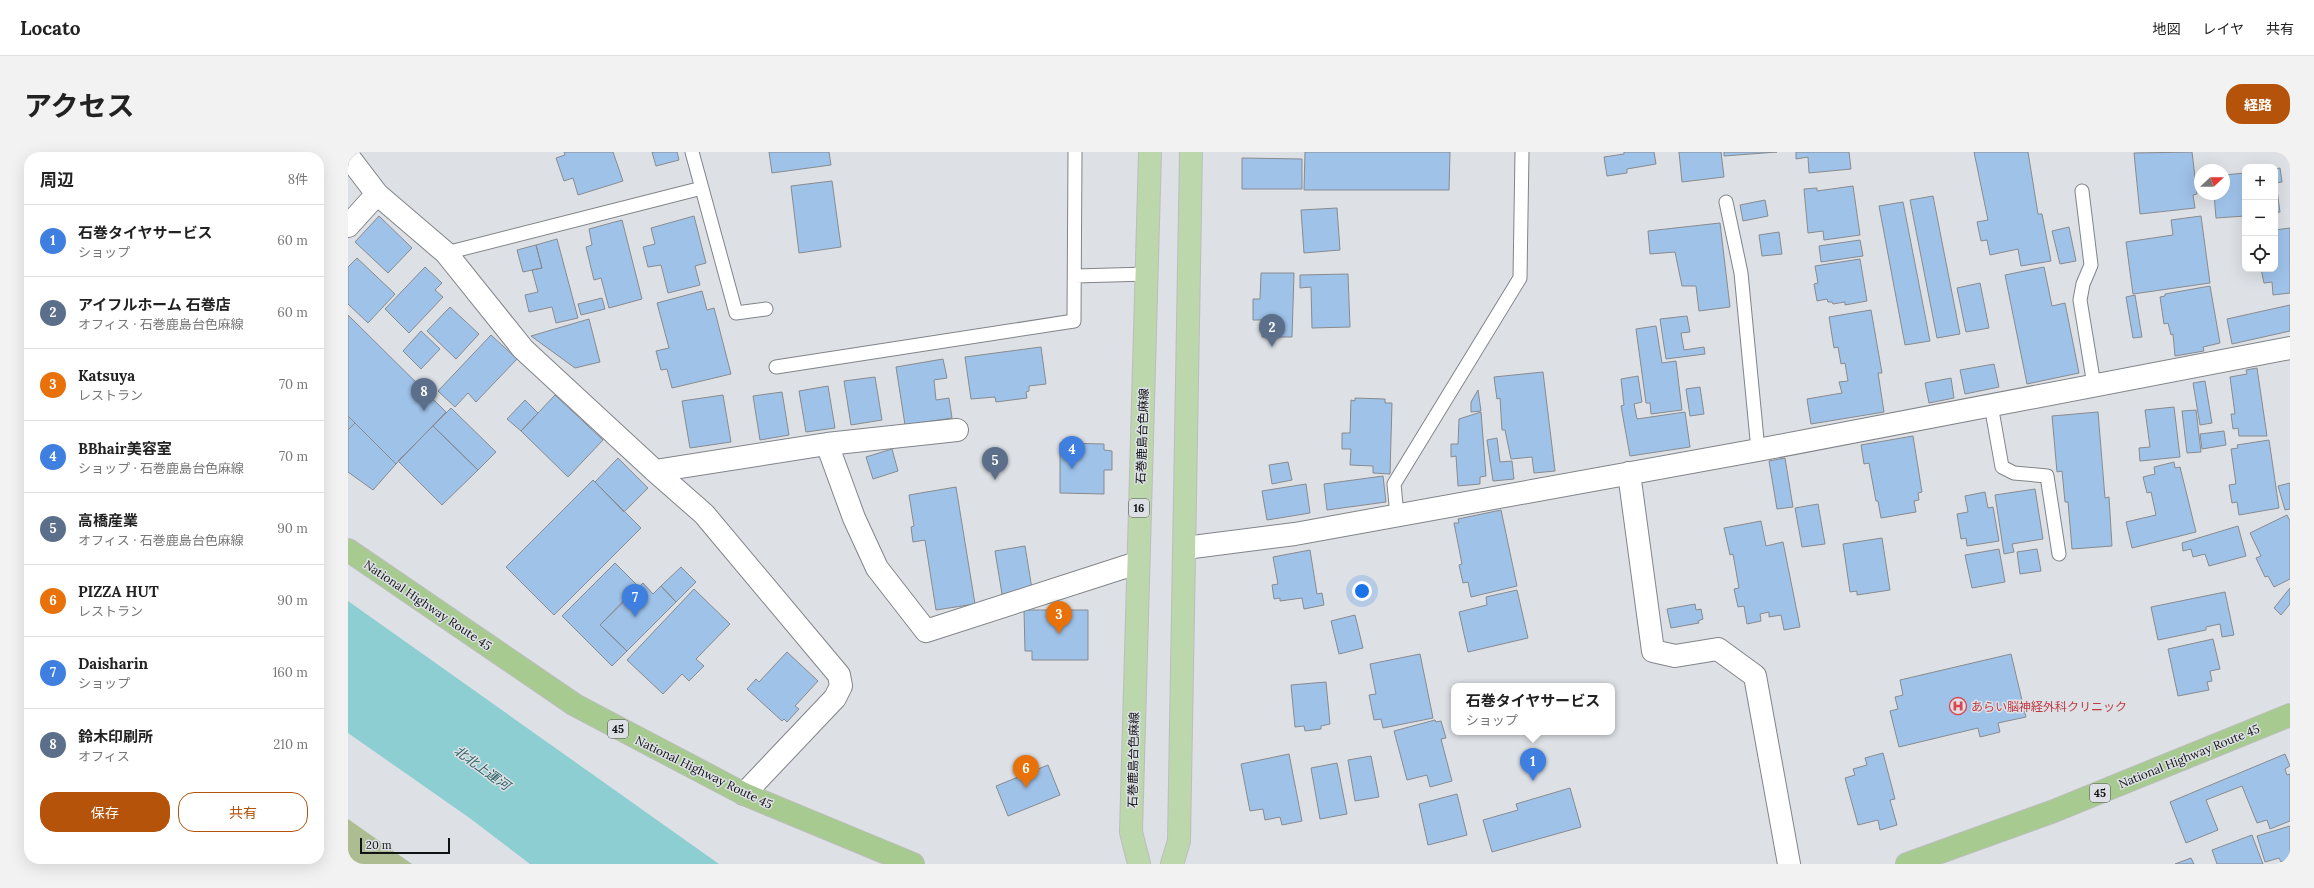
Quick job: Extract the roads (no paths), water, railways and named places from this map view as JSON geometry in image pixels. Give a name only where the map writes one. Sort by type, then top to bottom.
[{"type":"highway","name":"National Highway Route 45","points":[[348,550],[575,705],[744,794],[913,864]]},
{"type":"highway","name":"National Highway Route 45","points":[[1907,864],[2054,811],[2290,715]]},
{"type":"main road","name":"石巻鹿島台色麻線","points":[[1139,864],[1131,832],[1137,563],[1148,274],[1150,152]]},
{"type":"main road","points":[[1172,864],[1179,841],[1191,152]]},
{"type":"street","points":[[354,156],[377,194],[446,253],[523,349],[655,471],[704,514],[839,675],[841,686],[835,698],[744,794]]},
{"type":"street","points":[[348,226],[377,194]]},
{"type":"street","points":[[1185,548],[1295,534],[1758,450],[2290,348]]},
{"type":"street","points":[[655,471],[827,444],[957,430]]},
{"type":"street","points":[[827,444],[854,518],[877,568],[926,631],[1137,563]]},
{"type":"street","points":[[1629,473],[1653,651],[1675,656],[1718,649],[1755,676],[1789,864]]},
{"type":"lane","points":[[692,152],[736,313],[766,309]]},
{"type":"lane","points":[[776,367],[1074,320],[1075,152]]},
{"type":"lane","points":[[1397,515],[1394,484],[1520,278],[1522,152]]},
{"type":"lane","points":[[446,253],[702,188]]},
{"type":"lane","points":[[2082,191],[2091,265],[2083,284],[2080,300],[2094,386]]},
{"type":"lane","points":[[1726,202],[1741,273],[1758,450]]},
{"type":"lane","points":[[1075,276],[1148,274]]},
{"type":"lane","points":[[1991,405],[2002,467],[2014,473],[2047,476],[2059,554]]},
{"type":"water","name":"北北上運河","points":[[348,601],[719,864],[530,864],[471,819],[348,733]]},
{"type":"place","name":"アイフルホーム 石巻店","points":[[1272,347]]},
{"type":"place","name":"鈴木印刷所","points":[[424,411]]},
{"type":"place","name":"BBhair美容室","points":[[1072,469]]},
{"type":"place","name":"高橋産業","points":[[995,480]]},
{"type":"place","name":"Daisharin","points":[[635,617]]},
{"type":"place","name":"Katsuya","points":[[1059,634]]},
{"type":"place","name":"あらい脳神経外科クリニック","points":[[1958,706]]},
{"type":"place","name":"石巻タイヤサービス","points":[[1533,781]]},
{"type":"place","name":"PIZZA HUT","points":[[1026,788]]}]
